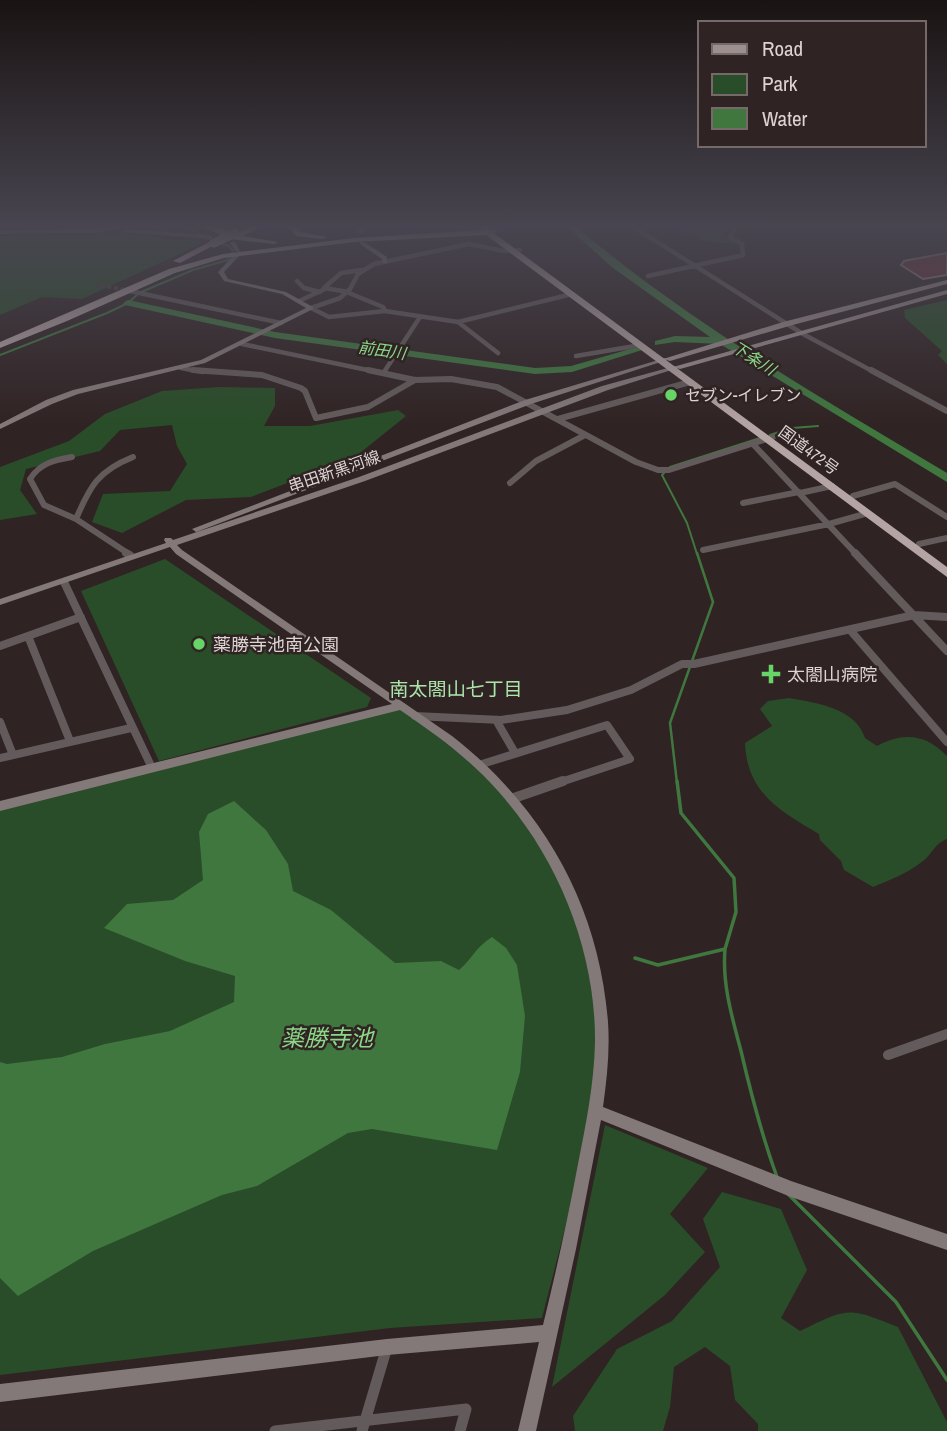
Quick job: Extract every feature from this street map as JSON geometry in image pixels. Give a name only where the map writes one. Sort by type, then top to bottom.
[{"type":"highway","points":[[0,343],[110,293]]},
{"type":"highway","points":[[64,319],[115,293]]},
{"type":"highway","points":[[0,343],[126,293]]},
{"type":"highway","name":"国道472号","points":[[574,293],[947,573]]},
{"type":"highway","name":"国道472号","points":[[572,294],[670,364],[690,382],[947,565]]},
{"type":"main road","points":[[670,364],[712,344],[906,293]]},
{"type":"main road","points":[[670,364],[803,334],[944,293]]},
{"type":"street","points":[[138,293],[281,323]]},
{"type":"street","points":[[283,293],[329,317],[385,311],[458,322],[572,294]]},
{"type":"street","points":[[299,301],[318,293]]},
{"type":"street","points":[[0,428],[62,396],[216,357],[281,323],[349,293],[383,307],[385,311]]},
{"type":"street","points":[[738,293],[803,334],[947,411]]},
{"type":"street","points":[[384,372],[420,317]]},
{"type":"street","points":[[458,322],[498,353]]},
{"type":"street","points":[[242,344],[415,380],[451,379],[497,387],[645,467],[664,471],[770,438]]},
{"type":"street","points":[[576,356],[640,345]]},
{"type":"street","name":"串田新黒河線","points":[[0,603],[170,542],[350,468],[528,402],[670,364]]},
{"type":"street","name":"串田新黒河線","points":[[0,597],[362,479],[670,364]]},
{"type":"street","points":[[181,368],[202,372],[262,375],[301,388],[305,391],[316,418],[376,407],[415,380]]},
{"type":"street","points":[[558,419],[690,382]]},
{"type":"street","points":[[510,483],[536,461],[585,435]]},
{"type":"street","points":[[752,443],[947,651]]},
{"type":"street","points":[[72,457],[48,462],[33,474],[31,484],[44,505],[76,520],[130,555]]},
{"type":"street","points":[[76,520],[93,480],[113,466],[133,457]]},
{"type":"street","points":[[853,496],[895,484],[947,517]]},
{"type":"street","points":[[743,503],[832,486]]},
{"type":"street","points":[[702,550],[829,524],[868,513]]},
{"type":"street","points":[[919,544],[947,538]]},
{"type":"street","points":[[170,542],[179,552],[401,706],[479,765],[527,817],[562,873],[585,934],[601,1021],[600,1067],[596,1111],[527,1431]]},
{"type":"street","points":[[64,582],[152,768]]},
{"type":"street","points":[[415,716],[496,720],[567,710],[631,690],[682,664],[694,664],[914,615],[947,617]]},
{"type":"street","points":[[0,646],[81,617]]},
{"type":"street","points":[[850,630],[947,741]]},
{"type":"street","points":[[28,636],[70,741]]},
{"type":"street","points":[[0,806],[401,706]]},
{"type":"street","points":[[496,720],[515,753]]},
{"type":"street","points":[[0,722],[13,755]]},
{"type":"street","points":[[479,765],[607,725],[630,759],[511,799]]},
{"type":"street","points":[[0,758],[131,727]]},
{"type":"street","points":[[888,1055],[947,1034]]},
{"type":"street","points":[[596,1111],[792,1189],[947,1242]]},
{"type":"street","points":[[0,1393],[387,1347],[550,1333]]},
{"type":"street","points":[[364,1425],[387,1347]]},
{"type":"street","points":[[275,1431],[364,1425],[466,1409],[460,1431]]},
{"type":"green space","points":[[0,293],[95,293],[82,299],[42,297],[0,315]]},
{"type":"green space","points":[[947,300],[947,364],[938,355],[942,351],[905,318],[904,310]]},
{"type":"green space","points":[[220,387],[275,388],[275,406],[264,426],[310,426],[398,410],[406,416],[355,457],[251,497],[186,500],[122,533],[92,522],[103,494],[170,491],[187,464],[177,446],[172,425],[120,430],[100,451],[26,469],[20,490],[37,514],[0,520],[0,467],[69,441],[105,414],[162,391]]},
{"type":"green space","name":"薬勝寺池南公園","points":[[165,559],[371,698],[367,707],[159,761],[81,591]]},
{"type":"green space","points":[[789,698],[823,705],[844,713],[860,728],[865,738],[877,746],[905,737],[922,739],[947,756],[947,839],[917,865],[873,887],[844,870],[841,861],[820,840],[819,834],[768,799],[752,775],[747,760],[745,743],[772,726],[760,709],[768,701]]},
{"type":"green space","points":[[400,706],[498,785],[564,882],[588,966],[595,1017],[591,1104],[570,1209],[542,1318],[390,1328],[0,1375],[0,806]]},
{"type":"green space","points":[[605,1125],[708,1168],[670,1214],[705,1252],[665,1295],[552,1387]]},
{"type":"green space","points":[[722,1192],[781,1209],[807,1270],[781,1318],[800,1331],[829,1317],[849,1312],[898,1327],[947,1422],[947,1431],[758,1431],[758,1424],[735,1400],[730,1366],[705,1347],[674,1367],[670,1407],[663,1431],[575,1431],[573,1416],[617,1349],[672,1321],[720,1267],[703,1219]]},
{"type":"water","name":"薬勝寺池","points":[[234,801],[266,830],[288,864],[293,891],[331,910],[395,963],[441,961],[459,970],[492,937],[506,948],[517,965],[525,1016],[520,1072],[497,1150],[372,1129],[348,1133],[257,1186],[222,1195],[93,1251],[18,1296],[0,1278],[0,1062],[7,1064],[62,1057],[105,1044],[170,1031],[234,1002],[235,976],[185,961],[104,928],[127,904],[173,900],[203,880],[199,832],[208,814]]},
{"type":"waterway","name":"前田川","points":[[0,355],[107,313],[128,303],[140,293]]},
{"type":"waterway","name":"下条川","points":[[651,293],[723,341]]},
{"type":"waterway","name":"前田川","points":[[128,303],[275,335],[535,371],[572,369],[637,350]]},
{"type":"waterway","name":"前田川","points":[[659,343],[675,339],[723,341]]},
{"type":"waterway","name":"下条川","points":[[723,341],[947,478]]},
{"type":"waterway","points":[[770,435],[792,428],[818,426]]},
{"type":"waterway","points":[[670,467],[760,438]]},
{"type":"waterway","points":[[666,471],[662,475],[687,523],[697,554]]},
{"type":"waterway","points":[[677,783],[670,723],[713,602],[697,553]]},
{"type":"waterway","points":[[677,781],[681,813],[734,878],[736,912],[725,949]]},
{"type":"waterway","points":[[635,958],[658,965],[725,949]]},
{"type":"waterway","points":[[725,949],[726,988],[731,1013],[757,1115],[777,1177]]},
{"type":"waterway","points":[[788,1194],[896,1302],[947,1380]]},
{"type":"place","name":"セブン-イレブン","points":[[671,395]]},
{"type":"place","name":"薬勝寺池南公園","points":[[199,644]]},
{"type":"place","name":"太閤山病院","points":[[771,674]]},
{"type":"district","name":"南太閤山七丁目","points":[[456,689]]}]
